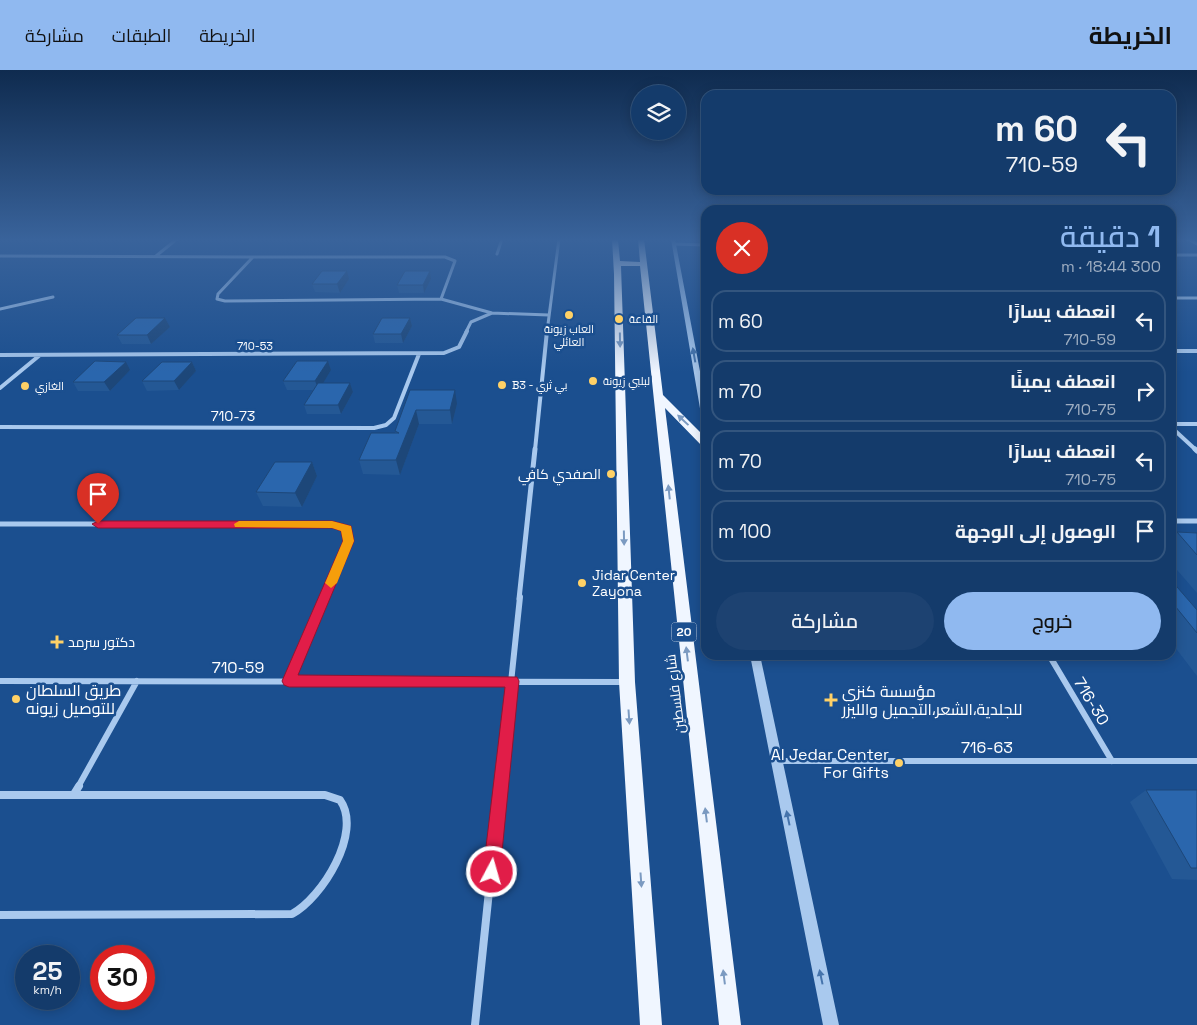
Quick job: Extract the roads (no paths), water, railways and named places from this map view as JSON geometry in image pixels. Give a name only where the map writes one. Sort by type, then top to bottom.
[{"type":"main road","points":[[618,284],[626,682],[651,1025]]},
{"type":"main road","name":"شارع فلسطين","points":[[647,284],[730,1025]]},
{"type":"main road","points":[[659,396],[701,439]]},
{"type":"street","points":[[228,284],[216,299],[225,301],[441,299],[492,313],[549,315]]},
{"type":"street","points":[[441,299],[447,284]]},
{"type":"street","points":[[475,1025],[553,284]]},
{"type":"street","points":[[681,284],[701,392]]},
{"type":"street","points":[[0,309],[53,297]]},
{"type":"street","points":[[1176,298],[1197,298]]},
{"type":"street","name":"710-53","points":[[0,355],[420,354],[452,351],[459,347],[471,322],[478,317],[492,313]]},
{"type":"street","points":[[1176,351],[1197,351]]},
{"type":"street","name":"710-73","points":[[0,427],[374,428],[386,424],[394,418],[420,354]]},
{"type":"street","points":[[0,388],[40,355]]},
{"type":"street","points":[[1176,425],[1197,424]]},
{"type":"street","points":[[1176,430],[1197,451]]},
{"type":"street","points":[[1176,521],[1197,521]]},
{"type":"street","points":[[0,524],[332,524],[347,529],[349,541],[289,681]]},
{"type":"street","points":[[757,660],[831,1025]]},
{"type":"street","name":"716-30","points":[[1052,660],[1112,761]]},
{"type":"street","name":"710-59","points":[[0,681],[626,682]]},
{"type":"street","points":[[74,794],[137,681]]},
{"type":"street","name":"716-63","points":[[776,761],[1197,761]]},
{"type":"street","points":[[0,795],[325,795],[340,800],[345,807],[348,818],[344,839],[331,871],[309,904],[292,914],[0,915]]},
{"type":"place","name":"العاب زيونة العائلي","points":[[569,315]]},
{"type":"place","name":"القاعة","points":[[619,319]]},
{"type":"place","name":"لبلبي زيونة","points":[[593,381]]},
{"type":"place","name":"B3 - بي ثري","points":[[502,385]]},
{"type":"place","name":"الغازي","points":[[25,386]]},
{"type":"place","name":"الصفدي كافي","points":[[611,474]]},
{"type":"place","name":"Jidar Center Zayona","points":[[582,583]]},
{"type":"place","name":"دكتور سرمد","points":[[57,642]]},
{"type":"place","name":"طريق السلطان للتوصيل زيونه","points":[[16,699]]},
{"type":"place","name":"مؤسسة كنزي للجلدية،الشعر،التجميل والليزر","points":[[831,700]]},
{"type":"place","name":"Al Jedar Center For Gifts","points":[[899,763]]}]
